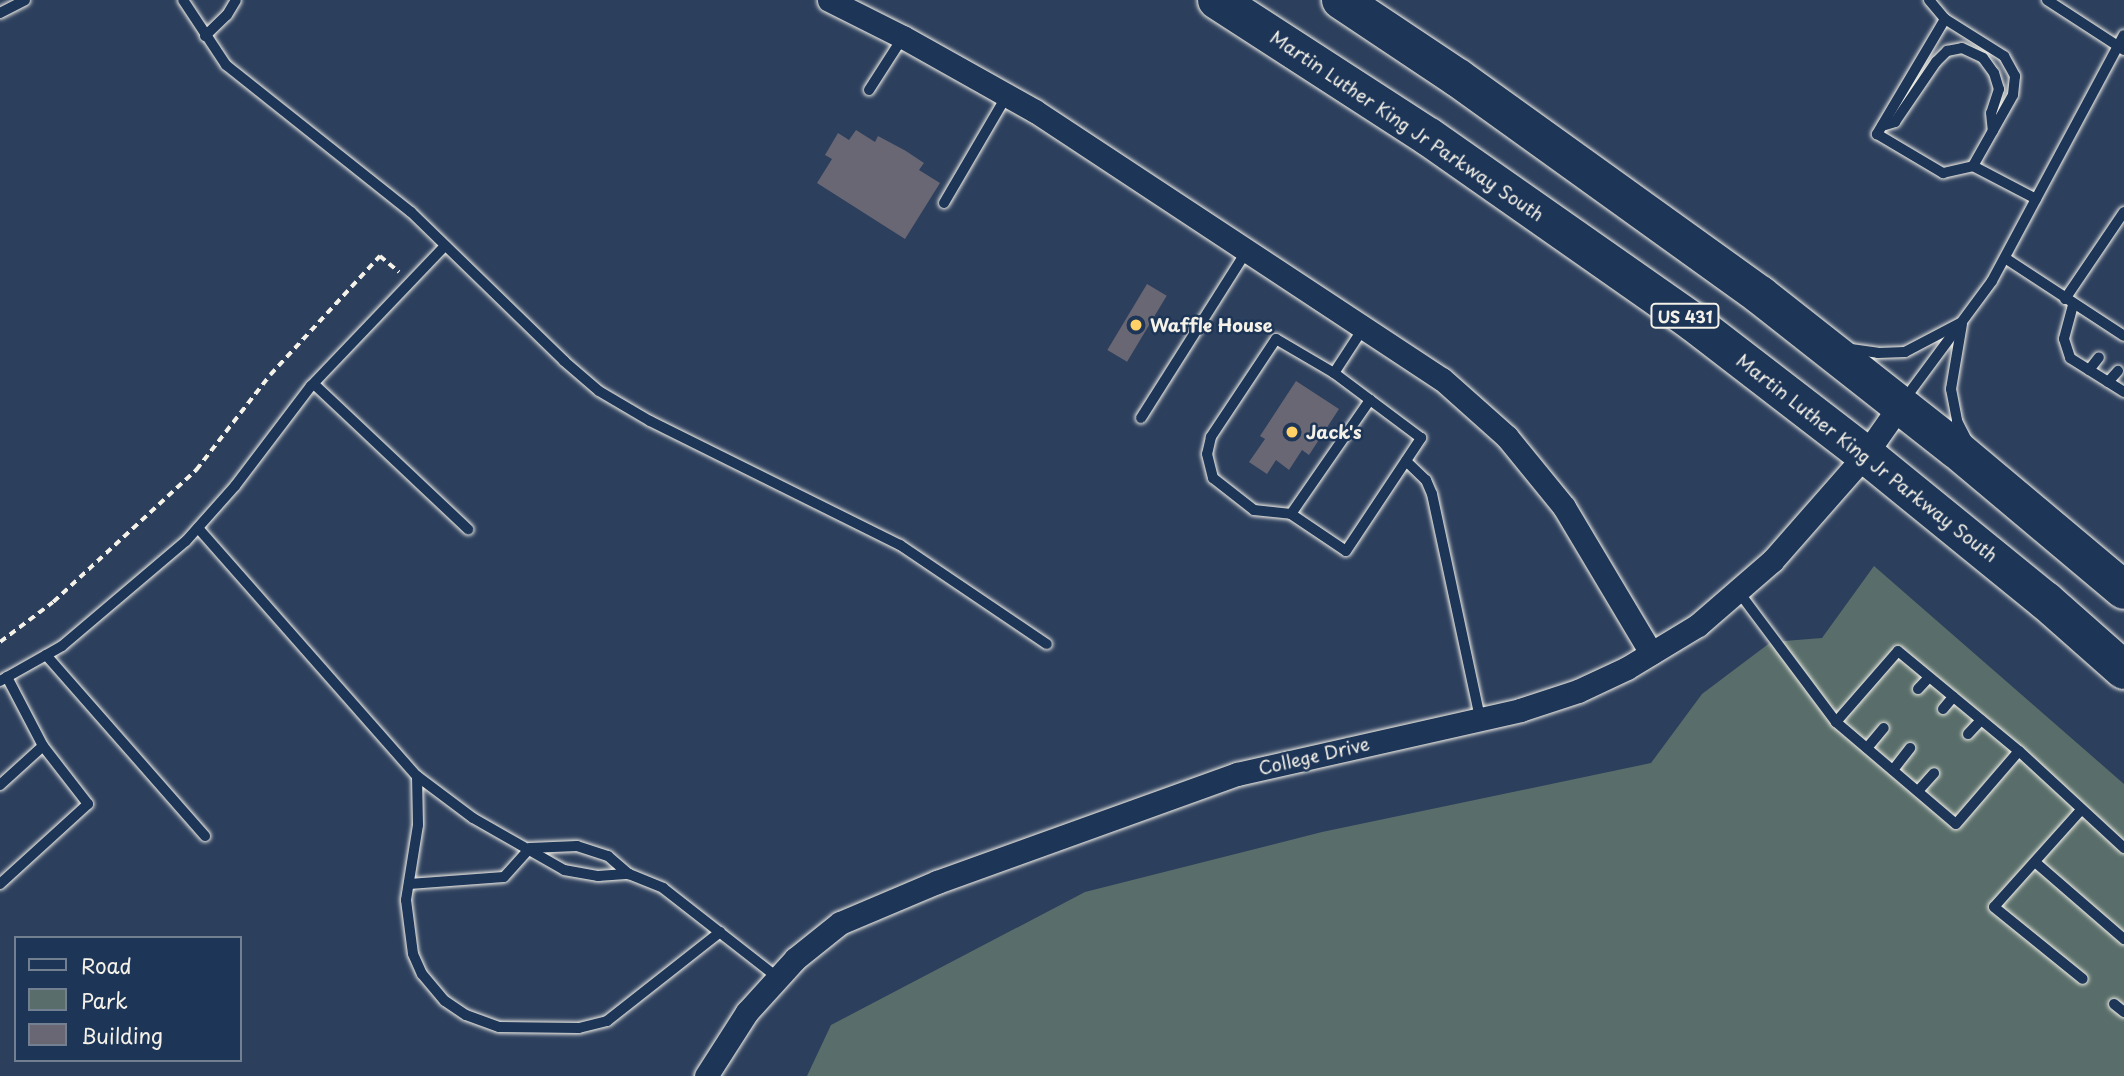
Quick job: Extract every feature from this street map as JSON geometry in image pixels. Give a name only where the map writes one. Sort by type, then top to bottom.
[{"type":"highway","name":"Martin Luther King Jr Parkway South","points":[[1217,0],[1429,137],[1682,314],[1866,455],[2046,601],[2124,670]]},
{"type":"highway","points":[[1341,0],[1384,22],[1660,222],[1824,345],[1986,474],[2124,590]]},
{"type":"street","points":[[829,0],[903,37],[1007,95],[1248,249],[1443,379],[1507,437],[1564,507],[1651,653]]},
{"type":"street","name":"College Drive","points":[[706,1076],[747,1012],[778,978],[839,923],[937,882],[1237,774],[1480,718],[1578,691],[1651,653],[1698,625],[1772,561],[1866,455],[1900,405]]},
{"type":"lane","points":[[0,13],[25,0]]},
{"type":"lane","points":[[183,0],[226,65],[411,212],[599,391],[650,421],[900,545],[1047,643]]},
{"type":"lane","points":[[205,36],[227,15],[236,0]]},
{"type":"lane","points":[[1929,0],[1945,19],[2004,56],[2015,76],[2013,95],[1973,166]]},
{"type":"lane","points":[[2047,0],[2120,48]]},
{"type":"lane","points":[[1945,19],[1877,134],[1943,173],[1973,166],[2036,199]]},
{"type":"lane","points":[[1900,405],[2005,258],[2120,48],[2124,35]]},
{"type":"lane","points":[[869,90],[903,37]]},
{"type":"lane","points":[[1882,126],[1895,122],[1936,62],[1947,51],[1962,48],[1983,58],[1994,73],[1999,89],[1991,113],[1993,131]]},
{"type":"lane","points":[[944,203],[1007,95]]},
{"type":"lane","points":[[2124,212],[2069,302],[2064,340],[2070,358],[2124,392]]},
{"type":"lane","points":[[0,884],[88,804],[43,746],[4,679],[62,646],[198,528],[235,486],[314,384],[445,246]]},
{"type":"lane","points":[[1141,418],[1248,249]]},
{"type":"lane","points":[[2005,258],[2119,336]]},
{"type":"lane","points":[[1824,345],[1878,353],[1905,352],[1962,321]]},
{"type":"lane","points":[[1962,321],[1951,389],[1957,421],[1986,474]]},
{"type":"lane","points":[[1334,373],[1364,327]]},
{"type":"lane","points":[[1276,339],[1334,373],[1421,438],[1346,551],[1291,514],[1254,510],[1217,483],[1210,471],[1208,445],[1276,339]]},
{"type":"lane","points":[[2089,370],[2099,357]]},
{"type":"lane","points":[[2108,382],[2118,371]]},
{"type":"lane","points":[[314,384],[468,529]]},
{"type":"lane","points":[[1291,514],[1370,400]]},
{"type":"lane","points":[[1406,461],[1426,480],[1432,494],[1480,718]]},
{"type":"lane","points":[[198,528],[417,776],[473,818],[530,848],[564,870],[598,876],[629,874]]},
{"type":"lane","points":[[1738,591],[1836,722],[1956,824],[2019,751]]},
{"type":"lane","points":[[1836,722],[1898,651],[2019,751],[2124,848]]},
{"type":"lane","points":[[46,655],[205,836]]},
{"type":"lane","points":[[1918,690],[1929,677]]},
{"type":"lane","points":[[1943,709],[1953,697]]},
{"type":"lane","points":[[1968,734],[1981,720]]},
{"type":"lane","points":[[1867,748],[1884,728]]},
{"type":"lane","points":[[0,785],[43,746]]},
{"type":"lane","points":[[1893,770],[1910,748]]},
{"type":"lane","points":[[1918,791],[1934,773]]},
{"type":"lane","points":[[417,776],[418,825],[409,884],[407,926],[413,954],[422,974],[445,1001],[467,1014],[499,1027],[579,1028],[607,1021],[720,932]]},
{"type":"lane","points":[[2081,810],[1994,907],[2083,979]]},
{"type":"lane","points":[[409,884],[504,877],[530,848],[577,846],[608,856],[629,874],[663,888],[778,978]]},
{"type":"lane","points":[[2035,862],[2124,939]]},
{"type":"lane","points":[[2114,1004],[2124,1012]]},
{"type":"path","points":[[0,642],[53,602],[196,470],[270,375],[380,256],[411,282]]},
{"type":"green space","points":[[1874,566],[2124,784],[2124,1076],[807,1076],[831,1025],[1085,892],[1322,832],[1651,763],[1702,694],[1771,642],[1822,638]]},
{"type":"building","points":[[856,130],[875,142],[878,136],[906,151],[924,163],[919,170],[940,183],[905,239],[817,183],[832,159],[825,155],[838,133],[849,140]]},
{"type":"building","points":[[1147,284],[1167,296],[1127,362],[1107,350]]},
{"type":"building","points":[[1296,381],[1339,409],[1309,455],[1302,450],[1289,470],[1276,460],[1267,474],[1249,462],[1265,439],[1260,436]]},
{"type":"place","name":"Waffle House","points":[[1136,325]]},
{"type":"place","name":"Jack's","points":[[1292,432]]}]
